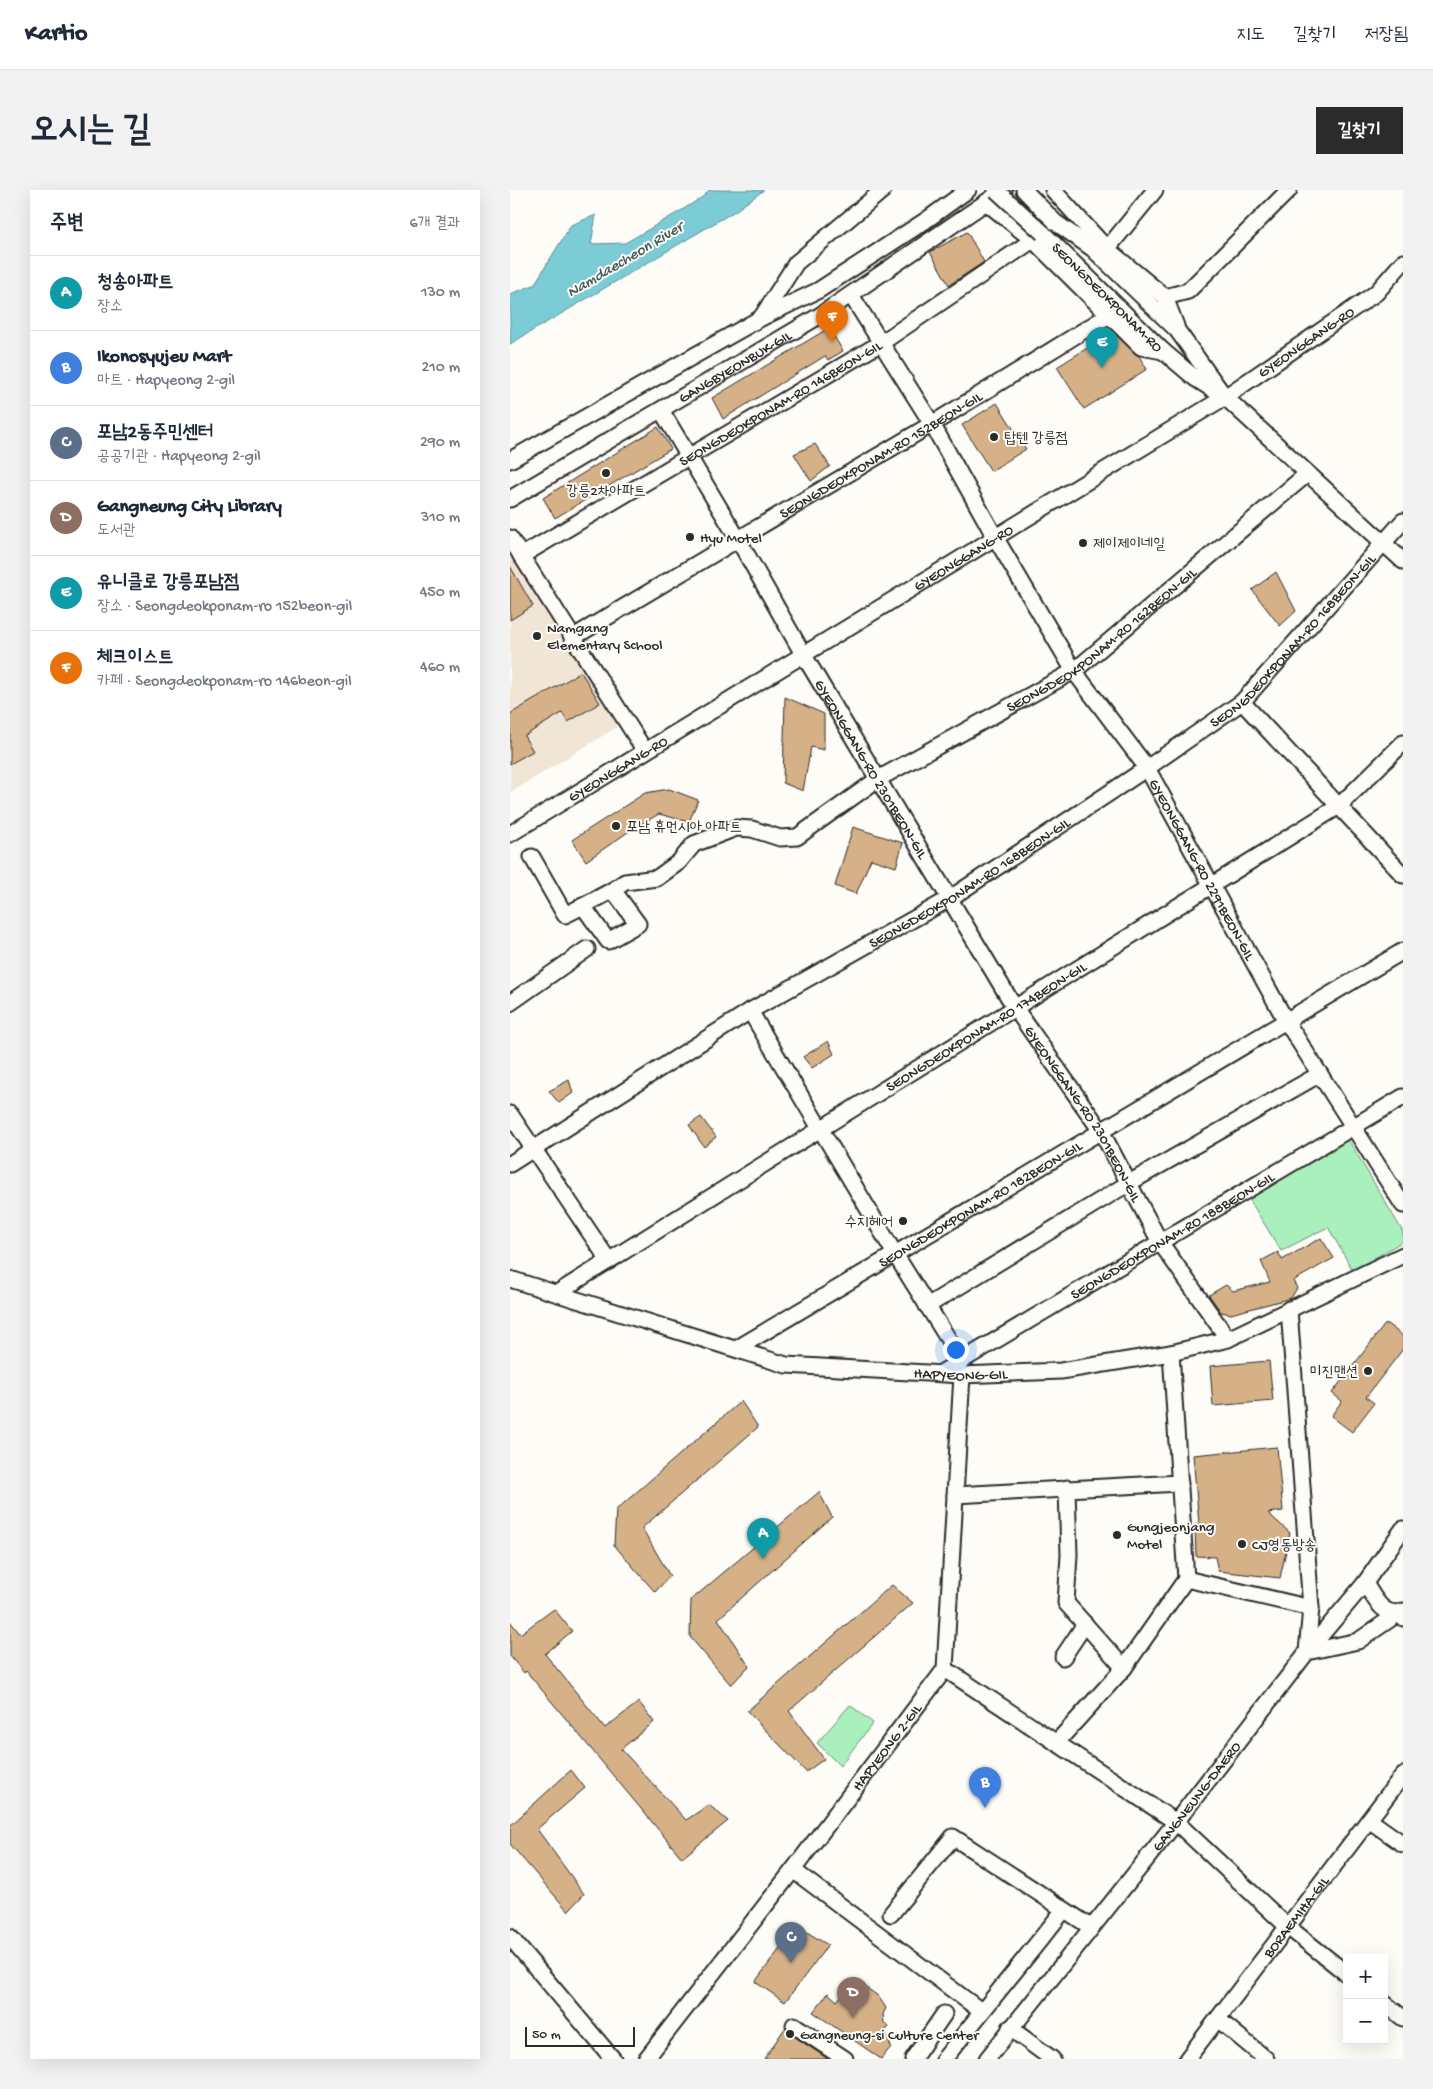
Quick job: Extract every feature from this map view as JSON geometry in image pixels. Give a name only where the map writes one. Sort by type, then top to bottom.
[{"type":"street","points":[[761,318],[796,262],[883,190]]},
{"type":"street","points":[[510,460],[761,318],[819,290],[925,221],[968,190]]},
{"type":"street","name":"SEONGDEOKPONAM-RO","points":[[996,190],[1044,231],[1163,351],[1196,379],[1225,397]]},
{"type":"street","name":"GANGBYEONBUK-GIL","points":[[510,499],[819,316],[1004,190]]},
{"type":"street","name":"SEONGDEOKPONAM-RO","points":[[1024,190],[1044,231],[1093,249],[1177,330],[1225,397],[1403,561]]},
{"type":"street","points":[[1053,190],[1107,249],[1165,298],[1177,330]]},
{"type":"street","points":[[1107,249],[1155,190]]},
{"type":"street","points":[[1165,298],[1188,291],[1289,190]]},
{"type":"street","points":[[987,203],[1044,231],[1109,315],[1141,347],[1163,351]]},
{"type":"street","name":"SEONGDEOKPONAM-RO 146BEON-GIL","points":[[521,556],[881,343],[1044,231]]},
{"type":"street","name":"GYEONGGANG-RO","points":[[510,834],[1225,397],[1376,293],[1403,262]]},
{"type":"street","name":"GYEONGGANG-RO 2291BEON-GIL","points":[[851,295],[932,424],[995,537],[1074,671],[1147,768],[1286,1021],[1403,1205]]},
{"type":"street","name":"SEONGDEOKPONAM-RO 152BEON-GIL","points":[[572,638],[932,424],[1109,315]]},
{"type":"street","name":"GYEONGGANG-RO 2301BEON-GIL","points":[[661,410],[738,539],[803,654],[1015,1008],[1101,1131],[1160,1242],[1228,1339]]},
{"type":"street","name":"SEONGDEOKPONAM-RO 162BEON-GIL","points":[[532,857],[565,916],[625,882],[657,878],[679,862],[694,844],[736,828],[752,830],[780,838],[796,836],[878,779],[1074,671],[1307,474]]},
{"type":"street","name":"SEONGDEOKPONAM-RO 168BEON-GIL","points":[[510,1164],[750,1011],[949,899],[1147,768],[1242,702],[1403,521]]},
{"type":"street","points":[[510,538],[645,751]]},
{"type":"street","points":[[1242,702],[1403,875]]},
{"type":"street","name":"SEONGDEOKPONAM-RO 174BEON-GIL","points":[[556,1293],[1340,806],[1403,743]]},
{"type":"street","points":[[583,906],[608,942],[638,924],[613,890]]},
{"type":"street","points":[[510,1003],[586,949]]},
{"type":"street","name":"SEONGDEOKPONAM-RO 182BEON-GIL","points":[[736,1349],[1403,951]]},
{"type":"street","points":[[750,1011],[822,1128],[962,1368],[946,1669],[1176,1822],[1288,1927],[1343,1971]]},
{"type":"street","points":[[927,1306],[1129,1183],[1320,1074]]},
{"type":"street","name":"SEONGDEOKPONAM-RO 188BEON-GIL","points":[[962,1368],[1160,1242],[1403,1097]]},
{"type":"street","points":[[510,1114],[609,1261]]},
{"type":"street","name":"HAPYEONG-GIL","points":[[510,1279],[786,1365],[941,1373],[962,1368],[1061,1371],[1171,1353],[1228,1339],[1403,1255]]},
{"type":"street","points":[[1290,1309],[1311,1608],[1307,1652],[1358,1641],[1402,1614]]},
{"type":"street","points":[[1056,1742],[1124,1668],[1186,1579],[1171,1353]]},
{"type":"street","points":[[955,1495],[1180,1483]]},
{"type":"street","points":[[1067,1488],[1069,1555],[1066,1603],[1124,1668]]},
{"type":"street","name":"GANGNEUNG-DAERO","points":[[987,2059],[1176,1822],[1307,1652],[1365,1583],[1403,1529]]},
{"type":"street","points":[[1186,1579],[1311,1608]]},
{"type":"street","points":[[1365,1583],[1379,1606],[1402,1614]]},
{"type":"street","points":[[938,1586],[950,1599]]},
{"type":"street","points":[[1063,1657],[1085,1624]]},
{"type":"street","name":"HAPYEONG 2-GIL","points":[[646,2059],[794,1870],[946,1669]]},
{"type":"street","name":"BORAEMIHA-GIL","points":[[1187,2059],[1403,1775]]},
{"type":"street","points":[[1369,1820],[1403,1844]]},
{"type":"street","points":[[891,1914],[953,1837],[1091,1928]]},
{"type":"street","points":[[794,1870],[981,2011]]},
{"type":"street","points":[[944,2059],[1064,1910]]},
{"type":"street","points":[[510,1937],[613,2059]]},
{"type":"street","points":[[1388,2007],[1403,2018]]},
{"type":"street","points":[[912,2059],[944,2014]]},
{"type":"street","points":[[1218,2020],[1266,2059]]},
{"type":"street","points":[[794,2025],[845,2059]]},
{"type":"street","points":[[1010,2028],[1052,2059]]},
{"type":"shaded area","name":"Namgang Elementary School","points":[[510,547],[620,725],[510,793]]},
{"type":"green space","points":[[1348,1139],[1403,1232],[1403,1241],[1353,1271],[1328,1227],[1281,1251],[1249,1199]]},
{"type":"green space","points":[[850,1705],[873,1723],[840,1766],[817,1743]]},
{"type":"water","name":"Namdaecheon River","points":[[709,190],[764,190],[735,211],[510,344],[510,294],[534,285],[571,225],[596,215],[591,244],[625,243],[682,210],[704,196]]},
{"type":"building","points":[[967,232],[984,262],[949,285],[930,252]]},
{"type":"building","points":[[829,328],[843,351],[828,360],[825,356],[723,419],[712,398]]},
{"type":"building","points":[[1113,332],[1139,356],[1147,369],[1084,409],[1057,367]]},
{"type":"building","name":"탑텐 강릉점","points":[[997,403],[1026,449],[991,471],[962,425]]},
{"type":"building","name":"강릉2차아파트","points":[[658,427],[671,449],[555,518],[543,498]]},
{"type":"building","points":[[815,444],[830,466],[811,481],[794,454]]},
{"type":"building","points":[[510,566],[533,606],[510,620]]},
{"type":"building","points":[[1276,572],[1296,611],[1280,626],[1252,590]]},
{"type":"building","points":[[581,672],[600,703],[568,722],[562,713],[524,736],[533,751],[510,764],[510,714]]},
{"type":"building","points":[[785,697],[824,714],[824,750],[811,747],[803,791],[783,783]]},
{"type":"building","name":"포남 휴먼시아 아파트","points":[[669,789],[698,800],[689,822],[659,814],[631,830],[586,861],[572,840],[645,793]]},
{"type":"building","points":[[853,827],[903,843],[896,867],[871,859],[856,894],[835,886]]},
{"type":"building","points":[[828,1041],[834,1054],[812,1068],[803,1057]]},
{"type":"building","points":[[569,1080],[573,1093],[559,1103],[549,1091]]},
{"type":"building","points":[[701,1117],[716,1137],[704,1147],[689,1125]]},
{"type":"building","points":[[1321,1238],[1334,1258],[1293,1281],[1297,1288],[1291,1298],[1231,1314],[1221,1312],[1209,1295],[1226,1285],[1233,1291],[1270,1282],[1261,1261],[1278,1252],[1282,1260]]},
{"type":"building","name":"미진맨션","points":[[1386,1323],[1403,1336],[1403,1349],[1366,1397],[1374,1403],[1352,1432],[1331,1416],[1342,1401],[1332,1393]]},
{"type":"building","points":[[1269,1361],[1273,1401],[1213,1406],[1210,1366]]},
{"type":"building","points":[[741,1401],[758,1427],[642,1528],[670,1576],[655,1592],[614,1545],[616,1510]]},
{"type":"building","points":[[1277,1447],[1283,1511],[1268,1513],[1290,1533],[1280,1578],[1218,1571],[1215,1557],[1196,1556],[1195,1525],[1199,1524],[1193,1455]]},
{"type":"building","points":[[819,1492],[832,1517],[718,1619],[749,1666],[731,1685],[690,1637],[691,1600]]},
{"type":"building","points":[[892,1585],[913,1603],[789,1711],[824,1759],[806,1772],[747,1711]]},
{"type":"building","points":[[554,1609],[572,1631],[545,1654],[605,1728],[639,1702],[654,1722],[621,1749],[686,1820],[709,1805],[728,1821],[682,1858],[526,1671],[524,1673],[510,1656],[510,1621],[520,1634]]},
{"type":"building","points":[[571,1770],[585,1788],[537,1829],[584,1894],[568,1911],[510,1844],[510,1826]]},
{"type":"building","points":[[797,1926],[828,1945],[785,2002],[755,1982]]},
{"type":"building","points":[[854,1979],[878,1996],[886,2008],[883,2014],[884,2023],[889,2027],[885,2031],[891,2047],[881,2059],[813,2012],[828,1993],[837,2001]]},
{"type":"building","name":"Gangneung-si Culture Center","points":[[785,2028],[789,2033],[828,2059],[764,2059]]},
{"type":"place","name":"체크이스트","points":[[832,342]]},
{"type":"place","name":"유니클로 강릉포남점","points":[[1102,368]]},
{"type":"place","name":"탑텐 강릉점","points":[[994,437]]},
{"type":"place","name":"강릉2차아파트","points":[[606,473]]},
{"type":"place","name":"Hyu Motel","points":[[690,537]]},
{"type":"place","name":"제이제이네일","points":[[1083,543]]},
{"type":"place","name":"Namgang Elementary School","points":[[537,636]]},
{"type":"place","name":"포남 휴먼시아 아파트","points":[[616,826]]},
{"type":"place","name":"수지헤어","points":[[903,1221]]},
{"type":"place","name":"미진맨션","points":[[1368,1371]]},
{"type":"place","name":"Gungjeonjang Motel","points":[[1117,1535]]},
{"type":"place","name":"CJ영동방송","points":[[1242,1544]]},
{"type":"place","name":"청송아파트","points":[[763,1559]]},
{"type":"place","name":"Ikonosyujeu Mart","points":[[985,1808]]},
{"type":"place","name":"포남2동주민센터","points":[[791,1963]]},
{"type":"place","name":"Gangneung City Library","points":[[853,2018]]},
{"type":"place","name":"Gangneung-si Culture Center","points":[[790,2034]]}]
